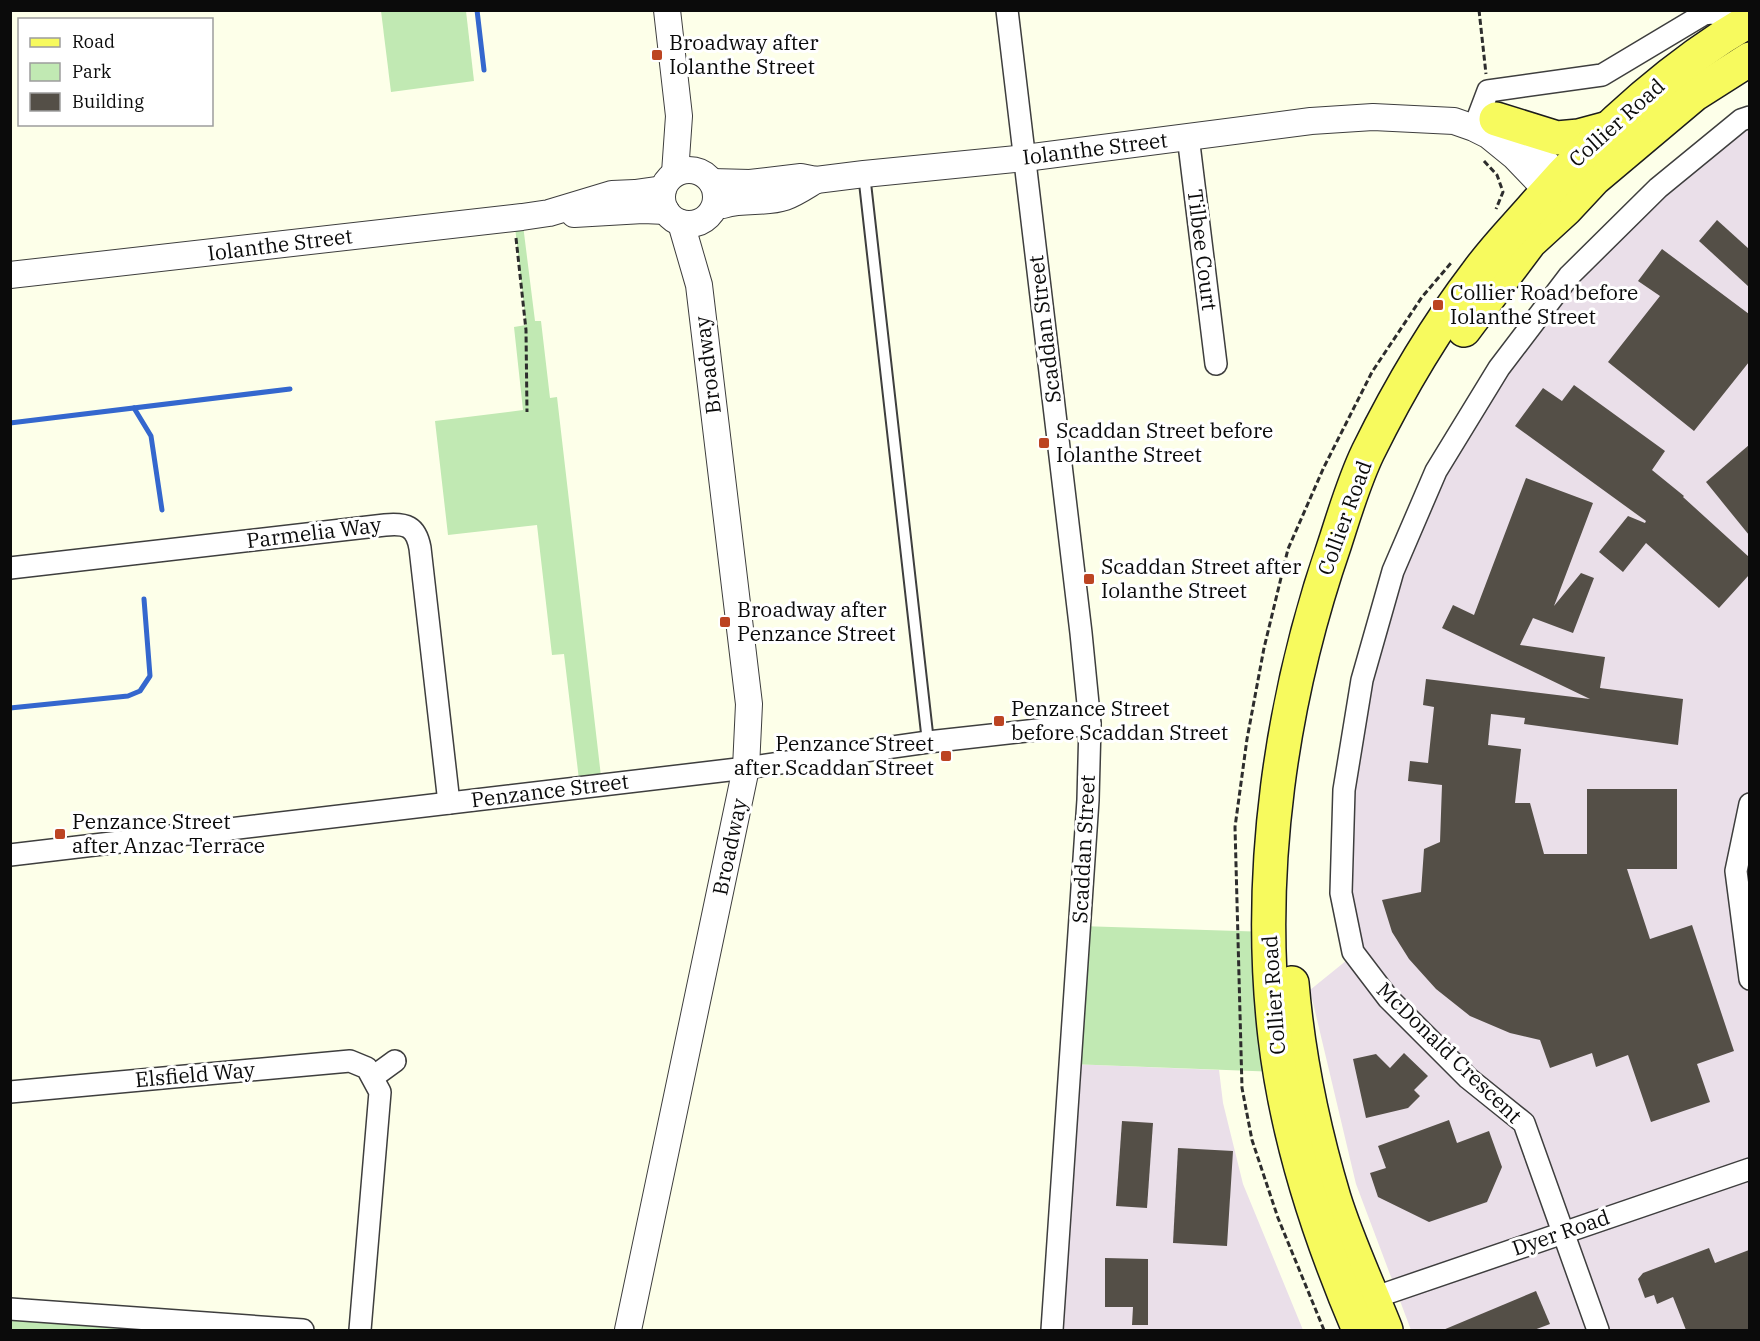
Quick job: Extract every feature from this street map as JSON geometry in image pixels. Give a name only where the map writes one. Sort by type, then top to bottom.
[{"type":"main road","name":"Collier Road","points":[[1386,1330],[1335,1200],[1316,1130],[1294,1010],[1289,936],[1291,848],[1298,775],[1315,687],[1333,614],[1372,496],[1443,360],[1530,242],[1605,129],[1680,67],[1746,22]]},
{"type":"main road","name":"Collier Road","points":[[1359,1330],[1314,1213],[1288,1121],[1275,1035],[1268,940],[1272,849],[1283,749],[1303,652],[1325,570],[1367,454],[1418,358],[1477,271],[1563,192],[1695,94],[1749,58]]},
{"type":"main road","points":[[1484,113],[1557,138],[1579,136],[1605,129]]},
{"type":"street","name":"Broadway","points":[[628,1330],[746,768],[749,704],[667,10]]},
{"type":"street","name":"Scaddan Street","points":[[1007,10],[1071,535],[1090,724],[1088,800],[1052,1330]]},
{"type":"street","points":[[1484,113],[1602,75],[1704,14],[1713,12],[1746,22]]},
{"type":"street","name":"Iolanthe Street","points":[[10,275],[549,213],[582,215],[628,211],[750,183],[801,177],[816,180],[1024,158],[1311,121],[1373,117],[1454,121],[1484,113],[1488,135],[1515,158],[1563,192]]},
{"type":"street","name":"McDonald Crescent","points":[[1598,1330],[1524,1124],[1468,1078],[1388,998],[1353,952],[1341,893],[1344,790],[1362,680],[1393,571],[1436,471],[1499,368],[1569,276],[1658,188],[1741,120],[1749,117]]},
{"type":"street","name":"Tilbee Court","points":[[1188,136],[1216,363]]},
{"type":"street","name":"Parmelia Way","points":[[10,568],[385,525],[398,524],[409,527],[417,534],[420,548],[449,803]]},
{"type":"street","name":"Penzance Street","points":[[10,855],[746,768],[928,742],[1090,724]]},
{"type":"street","points":[[1749,804],[1736,871],[1749,979]]},
{"type":"street","name":"Elsfield Way","points":[[10,1092],[350,1061],[367,1068],[374,1077]]},
{"type":"street","points":[[360,1330],[380,1092],[374,1077],[395,1061]]},
{"type":"street","name":"Dyer Road","points":[[1373,1298],[1749,1169]]},
{"type":"street","points":[[10,1309],[303,1330]]},
{"type":"lane","points":[[864,174],[928,742]]},
{"type":"path","points":[[1479,10],[1484,113]]},
{"type":"path","points":[[514,218],[526,330],[527,412]]},
{"type":"shaded area","points":[[1749,113],[1749,1330],[1411,1330],[1356,1184],[1310,990],[1352,956],[1340,891],[1362,678],[1442,459],[1568,272]]},
{"type":"shaded area","points":[[1070,1064],[1219,1070],[1223,1103],[1243,1184],[1303,1330],[1055,1330]]},
{"type":"green space","points":[[381,11],[466,11],[474,81],[391,92]]},
{"type":"green space","points":[[522,217],[535,321],[541,321],[550,398],[557,397],[602,785],[580,788],[564,654],[552,655],[537,525],[448,535],[435,421],[523,410],[514,327],[526,325],[514,218]]},
{"type":"green space","points":[[1080,926],[1269,932],[1281,1072],[1070,1064]]},
{"type":"green space","points":[[10,1309],[133,1318],[132,1330],[11,1330]]},
{"type":"building","points":[[1717,220],[1749,249],[1749,287],[1699,241]]},
{"type":"building","points":[[1662,249],[1749,314],[1749,362],[1694,431],[1608,362],[1660,296],[1638,281]]},
{"type":"building","points":[[1574,385],[1665,451],[1652,470],[1684,496],[1749,557],[1749,575],[1719,608],[1646,543],[1623,572],[1599,552],[1628,516],[1645,523],[1646,521],[1515,426],[1543,388],[1562,401]]},
{"type":"building","points":[[1749,445],[1749,535],[1706,482]]},
{"type":"building","points":[[1526,478],[1593,503],[1554,606],[1581,573],[1594,578],[1573,633],[1533,618],[1520,645],[1605,657],[1600,688],[1683,699],[1678,745],[1524,724],[1525,718],[1491,714],[1488,745],[1521,749],[1515,803],[1530,803],[1544,854],[1587,854],[1587,789],[1677,789],[1677,869],[1627,869],[1650,939],[1692,925],[1734,1051],[1697,1064],[1710,1102],[1651,1122],[1628,1055],[1596,1067],[1592,1053],[1550,1068],[1540,1040],[1510,1033],[1470,1016],[1436,989],[1409,959],[1392,932],[1382,900],[1421,892],[1424,849],[1440,842],[1442,785],[1408,781],[1410,761],[1428,763],[1434,707],[1423,705],[1426,679],[1590,699],[1442,628],[1453,605],[1474,615]]},
{"type":"building","points":[[1404,1053],[1428,1076],[1414,1090],[1420,1096],[1408,1108],[1366,1118],[1353,1059],[1376,1054],[1390,1068]]},
{"type":"building","points":[[1449,1120],[1457,1143],[1489,1131],[1502,1167],[1487,1202],[1429,1222],[1378,1197],[1370,1173],[1386,1168],[1378,1146]]},
{"type":"building","points":[[1122,1121],[1153,1123],[1147,1208],[1116,1206]]},
{"type":"building","points":[[1178,1148],[1233,1151],[1227,1246],[1173,1243]]},
{"type":"building","points":[[1709,1248],[1715,1263],[1749,1250],[1749,1330],[1686,1330],[1673,1297],[1657,1304],[1654,1295],[1645,1298],[1638,1279],[1643,1273]]},
{"type":"building","points":[[1105,1258],[1148,1259],[1148,1325],[1132,1325],[1133,1307],[1105,1307]]},
{"type":"building","points":[[1536,1291],[1550,1324],[1534,1330],[1443,1330]]},
{"type":"waterway","points":[[477,10],[484,70]]},
{"type":"waterway","points":[[10,423],[290,389]]},
{"type":"waterway","points":[[134,408],[151,436],[162,510]]},
{"type":"waterway","points":[[10,708],[128,696],[140,691],[150,676],[144,599]]},
{"type":"place","name":"Broadway after Iolanthe Street","points":[[657,55]]},
{"type":"place","name":"Collier Road before Iolanthe Street","points":[[1438,305]]},
{"type":"place","name":"Scaddan Street before Iolanthe Street","points":[[1044,443]]},
{"type":"place","name":"Scaddan Street after Iolanthe Street","points":[[1089,579]]},
{"type":"place","name":"Broadway after Penzance Street","points":[[725,622]]},
{"type":"place","name":"Penzance Street before Scaddan Street","points":[[999,721]]},
{"type":"place","name":"Penzance Street after Scaddan Street","points":[[946,756]]},
{"type":"place","name":"Penzance Street after Anzac Terrace","points":[[60,834]]}]
